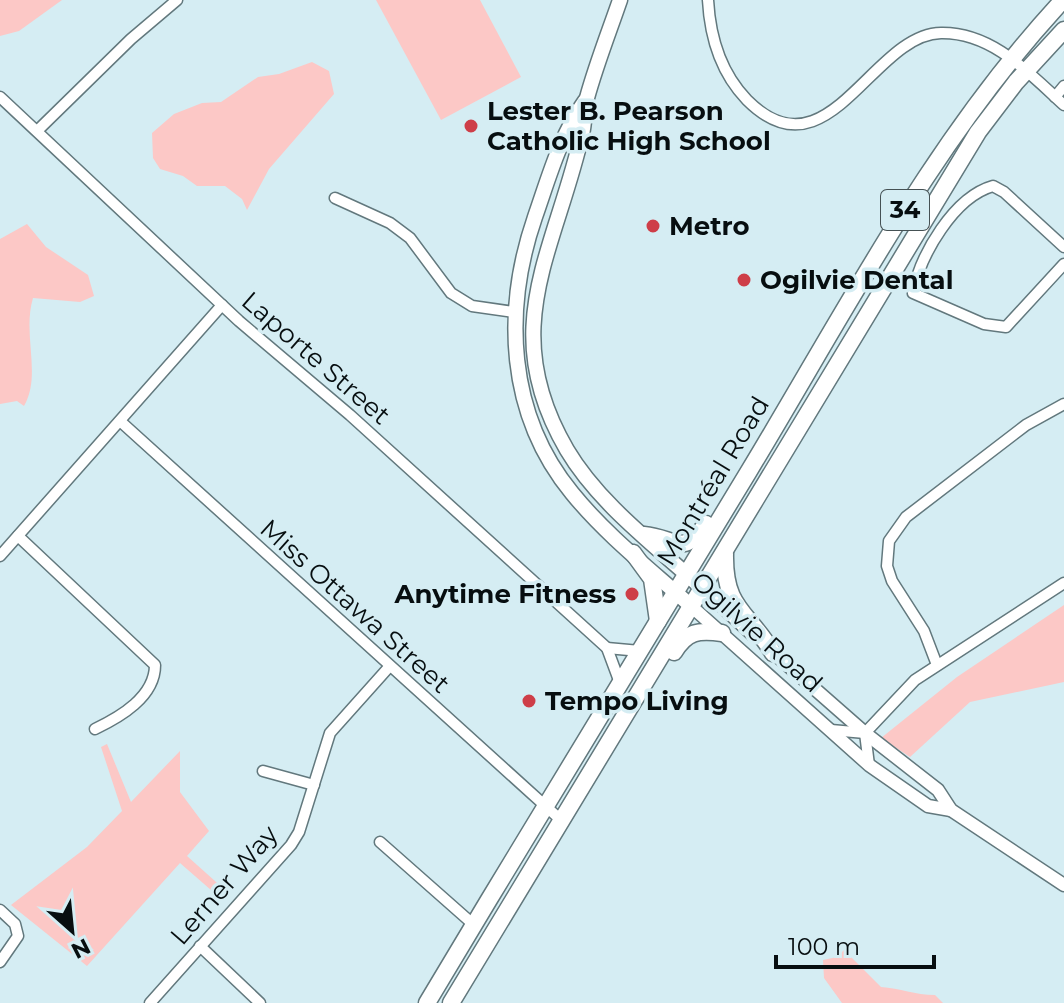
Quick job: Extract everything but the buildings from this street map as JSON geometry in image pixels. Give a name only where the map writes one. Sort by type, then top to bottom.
[{"type":"main road","name":"Ogilvie Road","points":[[620,0],[587,99],[582,133],[539,270],[533,307],[534,348],[546,408],[585,476],[703,589]]},
{"type":"main road","name":"Montréal Road","points":[[427,1003],[750,470],[808,367],[952,135],[1009,58],[1063,0]]},
{"type":"main road","name":"Montréal Road","points":[[451,1003],[703,589],[825,379],[978,132],[1025,71],[1064,30]]},
{"type":"main road","name":"Ogilvie Road","points":[[587,99],[569,123],[531,230],[518,280],[514,312],[517,373],[537,434],[572,493],[691,606]]},
{"type":"main road","points":[[808,367],[825,379]]},
{"type":"main road","points":[[644,535],[673,544],[690,542],[750,470]]},
{"type":"main road","points":[[725,552],[724,582],[731,600],[759,630],[773,653]]},
{"type":"main road","points":[[633,553],[652,579],[658,621]]},
{"type":"main road","points":[[637,695],[654,682],[688,634],[722,633]]},
{"type":"street","points":[[37,131],[131,39],[177,0]]},
{"type":"street","points":[[708,0],[715,43],[728,76],[758,110],[780,120],[804,122],[827,115],[865,85],[893,52],[922,37],[943,33],[974,38],[1009,58],[1064,105]]},
{"type":"street","points":[[1055,97],[1064,86]]},
{"type":"street","name":"Laporte Street","points":[[0,97],[222,305],[350,415],[607,648],[620,683]]},
{"type":"street","points":[[1064,247],[1004,192],[993,186],[980,190],[932,241],[917,273],[913,293],[984,324],[1006,327],[1064,264]]},
{"type":"street","points":[[335,198],[390,223],[410,238],[451,293],[472,306],[514,312]]},
{"type":"street","points":[[0,556],[222,305]]},
{"type":"street","points":[[937,665],[924,631],[892,581],[887,566],[889,541],[897,527],[1026,425],[1064,404]]},
{"type":"street","name":"Miss Ottawa Street","points":[[120,421],[562,821]]},
{"type":"street","points":[[18,536],[155,665],[155,677],[147,690],[122,716],[95,729]]},
{"type":"street","points":[[869,765],[865,733],[895,698],[937,665],[1064,583]]},
{"type":"street","name":"Ogilvie Road","points":[[703,589],[865,733],[938,790],[951,810],[1064,885]]},
{"type":"street","name":"Ogilvie Road","points":[[691,606],[869,765],[928,806],[951,810]]},
{"type":"street","points":[[607,648],[640,651]]},
{"type":"street","name":"Lerner Way","points":[[150,1003],[291,845],[299,832],[330,733],[389,667]]},
{"type":"street","points":[[831,730],[865,733]]},
{"type":"street","points":[[263,771],[314,785]]},
{"type":"street","points":[[380,842],[474,925]]},
{"type":"street","points":[[0,910],[15,924],[18,936],[0,962]]},
{"type":"street","points":[[200,946],[260,1003]]},
{"type":"shaded area","points":[[0,0],[62,0],[19,31],[0,36]]},
{"type":"shaded area","points":[[376,0],[480,0],[521,77],[441,120]]},
{"type":"shaded area","points":[[312,62],[329,71],[334,94],[269,169],[247,210],[242,199],[225,186],[197,186],[183,176],[160,169],[153,158],[152,133],[174,114],[202,103],[221,102],[258,77],[279,74]]},
{"type":"shaded area","points":[[27,224],[46,247],[88,275],[94,296],[80,302],[33,298],[29,326],[31,381],[24,406],[17,401],[0,404],[0,239]]},
{"type":"shaded area","points":[[1064,605],[1064,682],[970,702],[910,757],[881,738],[957,677]]},
{"type":"shaded area","points":[[107,744],[131,802],[180,751],[180,792],[209,831],[187,856],[225,890],[219,897],[180,863],[87,966],[11,905],[87,847],[122,811],[101,747]]},
{"type":"shaded area","points":[[844,950],[881,987],[935,995],[943,1003],[842,1003],[824,978],[823,960],[837,957]]},
{"type":"place","name":"Lester B. Pearson Catholic High School","points":[[471,126]]},
{"type":"place","name":"Metro","points":[[653,226]]},
{"type":"place","name":"Ogilvie Dental","points":[[744,280]]},
{"type":"place","name":"Anytime Fitness","points":[[632,594]]},
{"type":"place","name":"Tempo Living","points":[[529,701]]}]
